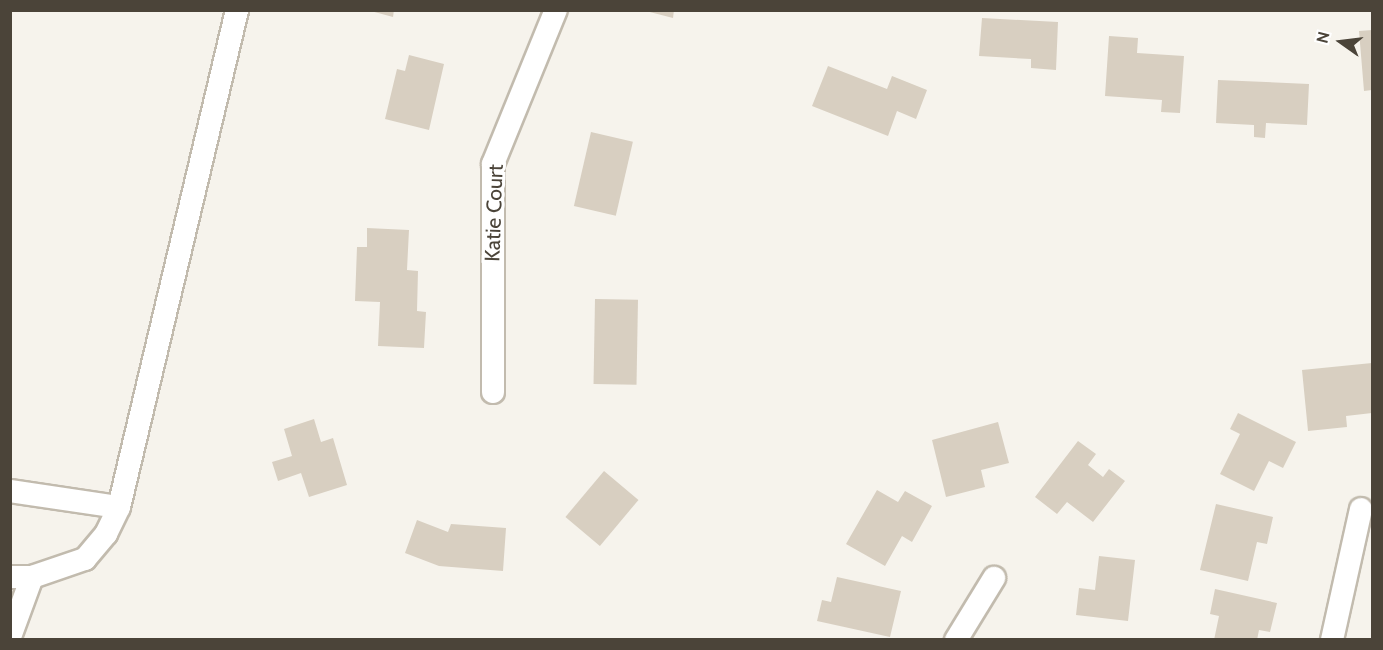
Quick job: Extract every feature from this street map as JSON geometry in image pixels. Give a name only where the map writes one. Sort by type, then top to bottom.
[{"type":"street","points":[[10,637],[21,577],[85,559],[106,534],[119,507],[237,10]]},
{"type":"street","name":"Katie Court","points":[[493,392],[493,164],[556,10]]},
{"type":"street","points":[[10,491],[119,507]]},
{"type":"street","points":[[1332,639],[1361,509]]},
{"type":"street","points":[[956,639],[994,578]]},
{"type":"building","points":[[367,10],[394,10],[393,17]]},
{"type":"building","points":[[642,10],[674,10],[673,18]]},
{"type":"building","points":[[982,18],[1058,22],[1056,70],[1031,68],[1031,59],[979,56]]},
{"type":"building","points":[[1372,30],[1372,90],[1364,91],[1359,31]]},
{"type":"building","points":[[1109,36],[1138,38],[1137,53],[1184,56],[1180,113],[1161,112],[1162,100],[1105,96]]},
{"type":"building","points":[[409,55],[444,64],[429,130],[385,119],[397,69],[405,71]]},
{"type":"building","points":[[828,66],[887,89],[892,76],[927,90],[916,119],[897,111],[888,136],[812,106]]},
{"type":"building","points":[[1218,80],[1309,84],[1307,125],[1266,123],[1265,138],[1254,137],[1254,125],[1216,123]]},
{"type":"building","points":[[591,132],[633,142],[616,216],[574,206]]},
{"type":"building","points":[[367,228],[409,230],[407,270],[418,271],[417,311],[426,312],[424,348],[378,346],[380,302],[355,301],[357,247],[367,247]]},
{"type":"building","points":[[595,299],[638,300],[637,385],[594,384]]},
{"type":"building","points":[[1372,363],[1372,413],[1346,416],[1347,427],[1308,431],[1302,370]]},
{"type":"building","points":[[1238,413],[1296,442],[1283,468],[1269,461],[1254,491],[1220,474],[1240,434],[1230,429]]},
{"type":"building","points":[[314,419],[321,442],[333,438],[347,485],[309,497],[301,473],[278,481],[272,462],[292,456],[284,429]]},
{"type":"building","points":[[998,422],[1009,463],[981,470],[985,487],[946,497],[932,440]]},
{"type":"building","points":[[1078,441],[1096,454],[1088,465],[1103,477],[1109,469],[1125,481],[1093,522],[1067,502],[1057,514],[1035,497]]},
{"type":"building","points":[[604,471],[638,500],[600,546],[565,517]]},
{"type":"building","points":[[877,490],[898,502],[905,491],[932,506],[912,542],[902,536],[885,566],[846,544]]},
{"type":"building","points":[[1216,504],[1273,517],[1267,544],[1257,542],[1248,581],[1200,570]]},
{"type":"building","points":[[417,520],[448,532],[451,524],[506,528],[503,571],[439,566],[405,553]]},
{"type":"building","points":[[1099,556],[1135,560],[1128,621],[1076,615],[1079,588],[1095,590]]},
{"type":"building","points":[[837,577],[901,591],[890,637],[817,621],[822,600],[831,602]]},
{"type":"building","points":[[1215,589],[1277,603],[1270,632],[1259,630],[1257,640],[1214,640],[1219,616],[1210,614]]}]
